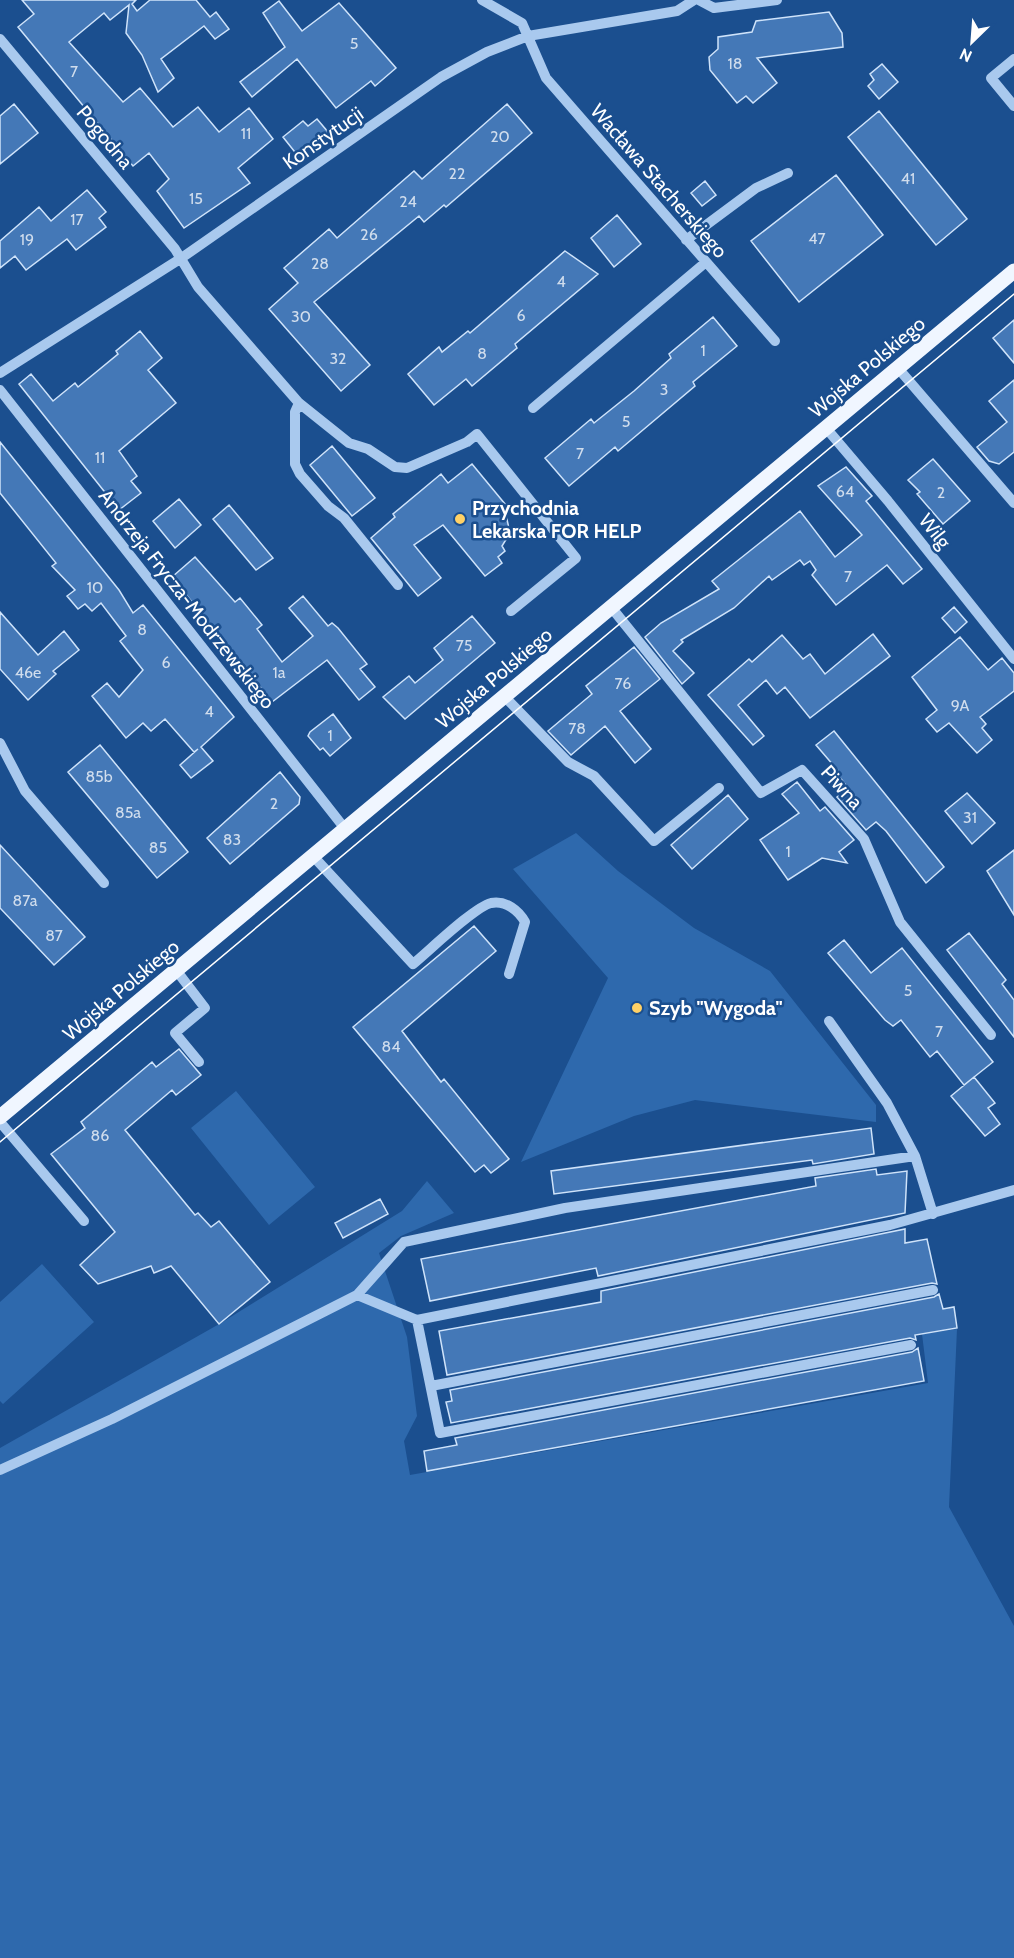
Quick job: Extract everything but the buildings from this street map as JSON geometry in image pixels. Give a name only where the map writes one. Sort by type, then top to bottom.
[{"type":"main road","name":"Wojska Polskiego","points":[[0,1118],[1014,271]]},
{"type":"street","points":[[482,0],[522,23],[528,36]]},
{"type":"street","name":"Konstytucji","points":[[0,373],[180,259],[441,77],[487,52],[528,36],[677,11],[694,0]]},
{"type":"street","points":[[699,0],[714,8],[777,0]]},
{"type":"street","name":"Wacława Stacherskiego","points":[[528,36],[546,78],[775,341]]},
{"type":"street","name":"Pogodna","points":[[0,39],[175,249],[198,287],[299,403],[349,443],[368,449],[395,466],[407,468],[467,442],[477,434],[576,558],[511,611]]},
{"type":"street","points":[[1014,58],[991,78],[1014,106]]},
{"type":"street","points":[[686,240],[756,188],[788,172]]},
{"type":"street","points":[[533,408],[706,261]]},
{"type":"street","points":[[897,368],[1014,503]]},
{"type":"street","name":"Andrzeja Frycza-Modrzewskiego","points":[[0,390],[346,830]]},
{"type":"street","points":[[299,403],[295,412],[295,464],[300,474],[328,506],[344,518],[398,585]]},
{"type":"street","name":"Wilg","points":[[826,428],[888,501],[1014,659]]},
{"type":"street","name":"Piwna","points":[[611,607],[761,793],[802,770],[864,839],[900,922],[991,1035]]},
{"type":"street","points":[[504,696],[568,762],[594,776],[654,841],[719,788]]},
{"type":"street","points":[[0,743],[25,791],[104,883]]},
{"type":"street","points":[[313,856],[413,964],[473,914],[491,903],[509,906],[519,912],[525,922],[509,974]]},
{"type":"street","points":[[176,970],[205,1008],[175,1033],[199,1062]]},
{"type":"street","points":[[829,1022],[887,1103],[915,1155],[933,1214]]},
{"type":"street","points":[[0,1122],[84,1221]]},
{"type":"street","points":[[0,1470],[112,1419],[357,1295],[404,1242],[565,1208],[915,1155]]},
{"type":"street","points":[[357,1295],[417,1320],[890,1225],[1014,1190]]},
{"type":"street","points":[[431,1386],[933,1290]]},
{"type":"street","points":[[417,1320],[440,1433],[911,1345]]},
{"type":"shaded area","points":[[576,833],[618,871],[694,928],[770,971],[876,1105],[876,1122],[695,1100],[634,1116],[521,1162],[608,978],[513,869]]},
{"type":"shaded area","points":[[236,1091],[315,1187],[269,1225],[191,1128]]},
{"type":"shaded area","points":[[427,1181],[454,1213],[401,1236],[379,1253],[407,1337],[417,1416],[404,1441],[410,1475],[928,1383],[922,1334],[957,1329],[949,1507],[1014,1626],[1014,1958],[0,1958],[0,1448],[221,1323],[402,1211]]},
{"type":"shaded area","points":[[42,1264],[94,1322],[3,1404],[0,1401],[0,1302]]},
{"type":"tram line","points":[[0,1142],[1014,294]]},
{"type":"place","name":"Przychodnia Lekarska FOR HELP","points":[[460,519]]},
{"type":"place","name":"Szyb \"Wygoda\"","points":[[637,1008]]}]
